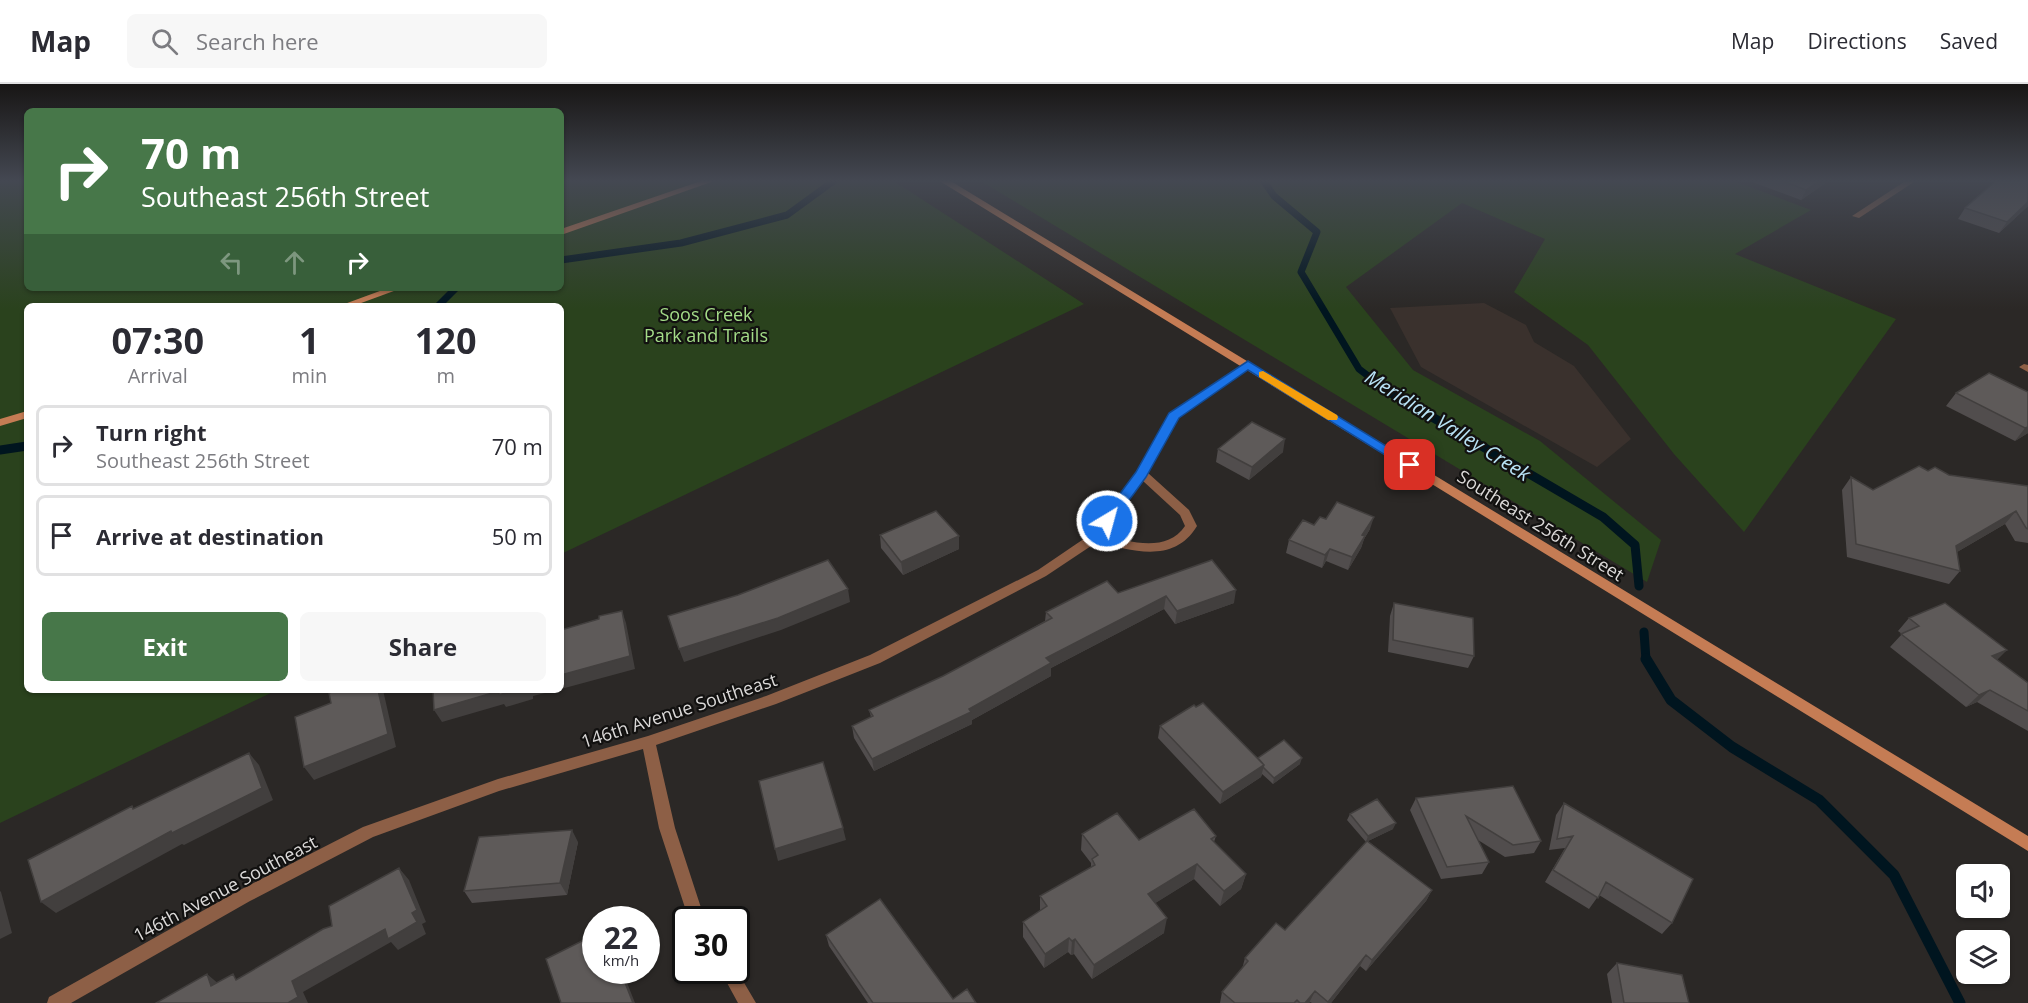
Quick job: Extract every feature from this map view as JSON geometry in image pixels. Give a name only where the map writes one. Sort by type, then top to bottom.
[{"type":"main road","points":[[564,231],[588,223]]},
{"type":"main road","name":"Southeast 256th Street","points":[[1013,223],[2028,844]]},
{"type":"main road","points":[[353,303],[388,291]]},
{"type":"main road","points":[[0,423],[24,415]]},
{"type":"street","name":"146th Avenue Southeast","points":[[55,1003],[244,896],[368,832],[498,784],[648,742],[771,700],[875,659],[1042,573],[1095,537],[1142,474],[1174,416],[1248,365]]},
{"type":"street","points":[[1095,537],[1135,547],[1163,546],[1178,542],[1188,535],[1191,526],[1185,513],[1142,474]]},
{"type":"street","points":[[648,742],[667,828],[692,906]]},
{"type":"street","points":[[736,984],[748,1003]]},
{"type":"shaded area","points":[[1484,303],[1526,325],[1534,342],[1574,366],[1631,439],[1597,467],[1421,367],[1390,308]]},
{"type":"green space","name":"Soos Creek Park and Trails","points":[[0,223],[24,223],[24,291],[564,291],[564,223],[958,223],[1084,304],[564,553],[564,303],[24,303],[24,693],[271,693],[0,823]]},
{"type":"green space","points":[[1050,223],[1435,223],[1346,287],[1413,370],[1540,441],[1661,540],[1647,582]]},
{"type":"green space","points":[[1508,223],[1789,223],[1735,254],[1896,319],[1744,532],[1674,454],[1588,345],[1514,292],[1545,239]]},
{"type":"building","points":[[1989,373],[2028,392],[2028,427],[2025,428],[1956,393]]},
{"type":"building","points":[[1252,422],[1285,439],[1252,467],[1218,449]]},
{"type":"building","points":[[1919,466],[1928,471],[1935,467],[1949,475],[2028,486],[2028,529],[2016,511],[1956,546],[1960,571],[1856,544],[1851,477],[1873,490]]},
{"type":"building","points":[[1337,502],[1374,517],[1362,535],[1365,536],[1352,557],[1330,549],[1325,555],[1289,540],[1303,520],[1314,525],[1320,517],[1326,519]]},
{"type":"building","points":[[936,511],[959,536],[901,562],[880,535]]},
{"type":"building","points":[[828,560],[848,589],[778,618],[679,649],[668,616],[738,595]]},
{"type":"building","points":[[1212,560],[1236,590],[1177,611],[1166,596],[1046,658],[1051,663],[969,709],[971,712],[872,759],[852,726],[873,716],[869,710],[943,676],[1052,618],[1046,612],[1107,581],[1118,593]]},
{"type":"building","points":[[1394,603],[1473,618],[1474,656],[1393,640]]},
{"type":"building","points":[[1945,603],[2007,650],[1992,656],[2028,683],[2028,711],[1990,690],[1979,695],[1901,634],[1919,626],[1909,618]]},
{"type":"building","points":[[622,611],[630,656],[564,674],[564,629],[599,619],[599,616]]},
{"type":"building","points":[[329,693],[379,693],[388,734],[304,767],[295,717],[331,703]]},
{"type":"building","points":[[433,693],[492,693],[434,710]]},
{"type":"building","points":[[1203,703],[1264,765],[1223,792],[1160,726],[1194,705],[1196,707]]},
{"type":"building","points":[[1284,740],[1302,758],[1274,778],[1258,758]]},
{"type":"building","points":[[249,753],[262,788],[172,833],[171,831],[41,902],[28,860],[132,806],[133,809]]},
{"type":"building","points":[[823,762],[843,828],[775,849],[759,781]]},
{"type":"building","points":[[1513,786],[1541,841],[1513,845],[1466,816],[1489,862],[1447,867],[1416,798]]},
{"type":"building","points":[[1377,799],[1396,823],[1368,836],[1350,814]]},
{"type":"building","points":[[1564,803],[1693,879],[1672,923],[1606,882],[1598,898],[1553,870],[1573,836],[1557,839]]},
{"type":"building","points":[[1194,809],[1216,836],[1211,839],[1246,874],[1224,891],[1197,864],[1148,894],[1167,918],[1094,965],[1075,939],[1072,941],[1069,938],[1045,954],[1023,922],[1047,906],[1040,896],[1095,865],[1092,859],[1098,855],[1082,834],[1117,813],[1139,840]]},
{"type":"building","points":[[572,830],[560,883],[464,891],[479,837]]},
{"type":"building","points":[[1367,841],[1432,890],[1372,960],[1366,955],[1328,1002],[1315,991],[1305,1003],[1297,1000],[1294,1003],[1235,1003],[1222,992],[1248,961],[1245,958],[1276,923],[1285,930]]},
{"type":"building","points":[[399,868],[417,910],[412,913],[417,922],[388,939],[385,929],[292,981],[298,997],[288,1003],[156,1003],[207,974],[211,986],[233,974],[236,980],[332,926],[329,906]]},
{"type":"building","points":[[880,899],[953,999],[967,989],[976,1003],[873,1003],[826,935]]},
{"type":"building","points":[[582,941],[582,984],[626,984],[633,1003],[561,1003],[546,959]]},
{"type":"building","points":[[1617,963],[1682,975],[1689,1003],[1624,1003]]},
{"type":"waterway","points":[[564,260],[681,243],[757,223]]},
{"type":"waterway","name":"Meridian Valley Creek","points":[[1306,223],[1317,232],[1301,272],[1359,369],[1388,391]]},
{"type":"waterway","points":[[441,303],[453,291]]},
{"type":"waterway","name":"Meridian Valley Creek","points":[[1386,390],[1603,517],[1635,545],[1639,586]]},
{"type":"waterway","points":[[0,450],[24,446]]},
{"type":"waterway","name":"Meridian Valley Creek","points":[[1644,632],[1646,660]]},
{"type":"waterway","name":"Meridian Valley Creek","points":[[1646,659],[1671,700],[1732,747],[1819,800],[1894,875],[1960,1003]]},
{"type":"slow traffic","points":[[1263,374],[1332,417]]},
{"type":"route","points":[[1107,521],[1142,474],[1174,416],[1248,365],[1410,465]]}]
